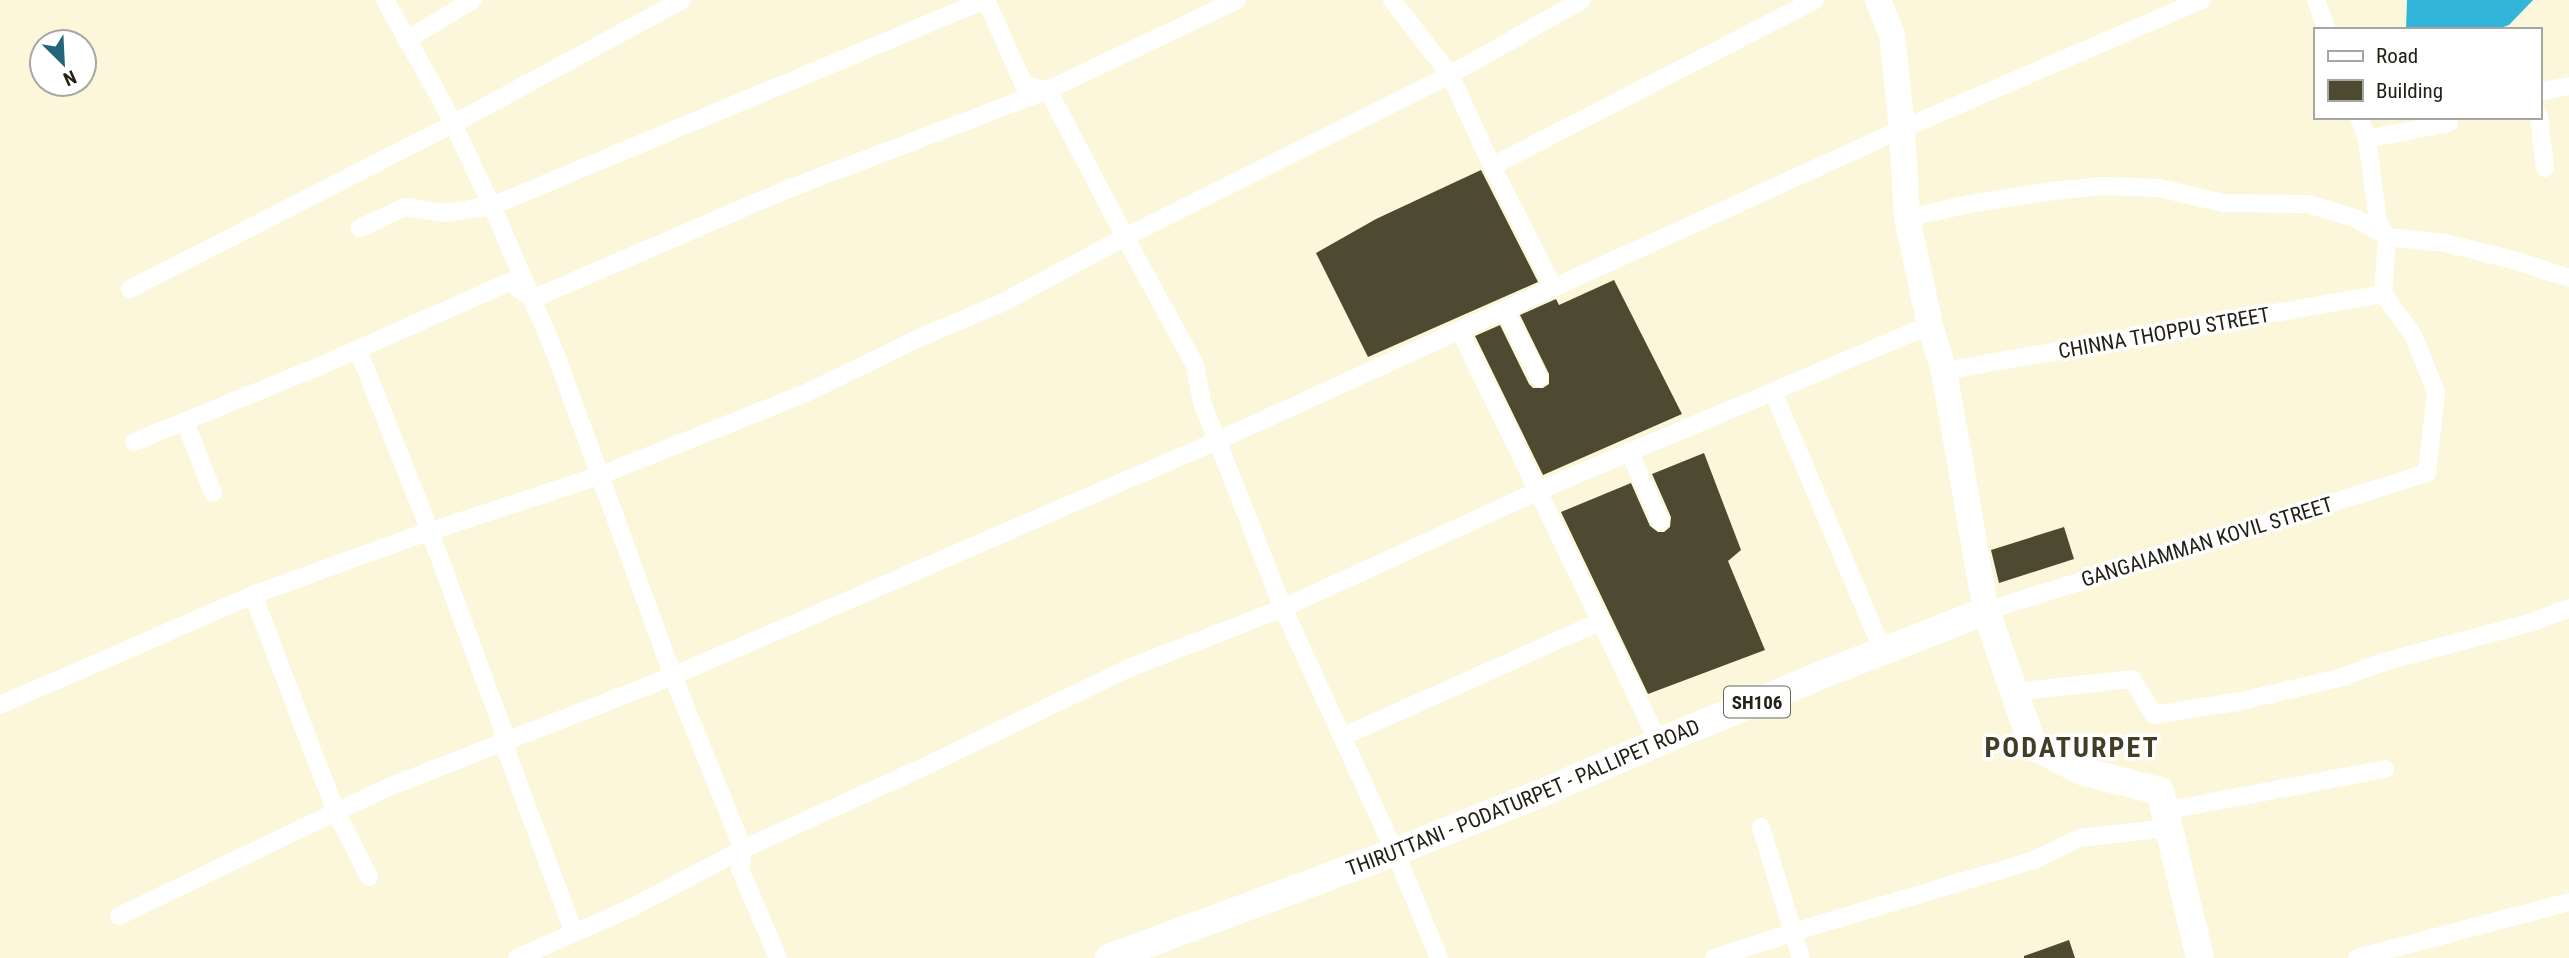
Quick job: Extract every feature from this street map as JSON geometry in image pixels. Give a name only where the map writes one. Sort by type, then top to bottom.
[{"type":"main road","points":[[1878,0],[1892,35],[1908,218],[1930,326],[1944,371],[1986,611],[2033,746],[2084,772],[2160,791],[2200,958]]},
{"type":"main road","name":"THIRUTTANI - PODATURPET - PALLIPET ROAD","points":[[1109,958],[1395,852],[1986,611]]},
{"type":"street","points":[[384,0],[444,105],[492,206],[556,355],[673,676],[743,849],[740,869],[778,958]]},
{"type":"street","points":[[406,40],[474,0]]},
{"type":"street","points":[[130,289],[453,124],[682,0]]},
{"type":"street","points":[[360,228],[405,207],[446,213],[492,206],[985,0],[1024,86],[1048,90]]},
{"type":"street","points":[[532,299],[788,190],[1048,90],[1237,0]]},
{"type":"street","points":[[1391,0],[1401,9],[1450,75],[1492,166],[1554,288]]},
{"type":"street","points":[[0,705],[253,595],[601,475],[806,393],[921,337],[1002,303],[1125,237],[1450,75],[1582,0]]},
{"type":"street","points":[[1492,166],[1815,0]]},
{"type":"street","points":[[119,916],[386,788],[673,676],[1219,440],[1902,129],[2202,0]]},
{"type":"street","points":[[2316,0],[2326,28]]},
{"type":"street","points":[[2541,92],[2569,86]]},
{"type":"street","points":[[1048,90],[1195,365],[1202,402],[1283,608],[1395,852],[1439,958]]},
{"type":"street","points":[[2360,119],[2367,139],[2378,222],[2387,237],[2383,294]]},
{"type":"street","points":[[2539,119],[2545,168]]},
{"type":"street","points":[[2367,139],[2449,123]]},
{"type":"street","points":[[1908,218],[1974,203],[2053,191],[2104,186],[2159,188],[2223,203],[2308,204],[2355,218],[2387,237],[2445,243],[2517,261],[2569,278]]},
{"type":"street","points":[[134,442],[358,349],[509,282],[532,299]]},
{"type":"street","name":"CHINNA THOPPU STREET","points":[[1944,371],[2383,294]]},
{"type":"street","name":"GANGAIAMMAN KOVIL STREET","points":[[1986,611],[2427,473],[2436,392],[2413,335],[2383,294]]},
{"type":"street","points":[[1505,310],[1539,378]]},
{"type":"street","points":[[517,958],[629,909],[743,849],[915,771],[1129,668],[1283,608],[1538,491],[1930,326]]},
{"type":"street","points":[[1460,331],[1659,743]]},
{"type":"street","points":[[358,349],[430,532],[503,730],[503,743],[574,933]]},
{"type":"street","points":[[1773,392],[1883,651]]},
{"type":"street","points":[[185,422],[213,493]]},
{"type":"street","points":[[1629,452],[1660,521]]},
{"type":"street","points":[[253,595],[336,812],[369,877]]},
{"type":"street","points":[[2014,692],[2132,679],[2154,715],[2242,701],[2343,677],[2380,663],[2533,622],[2569,608]]},
{"type":"street","points":[[1342,737],[1601,621]]},
{"type":"street","points":[[1714,958],[2034,860],[2080,838],[2385,769]]},
{"type":"street","points":[[1761,827],[1801,958]]},
{"type":"street","points":[[2357,958],[2569,902]]},
{"type":"street","points":[[556,941],[563,958]]},
{"type":"water","points":[[2407,0],[2533,0],[2509,25],[2501,28],[2406,28]]},
{"type":"building","points":[[1481,170],[1538,282],[1368,357],[1316,253],[1376,219]]},
{"type":"building","points":[[1614,280],[1682,414],[1543,475],[1475,336],[1500,325],[1529,384],[1533,388],[1543,388],[1549,384],[1549,374],[1520,315],[1556,299],[1559,305]]},
{"type":"building","points":[[1704,453],[1741,550],[1728,561],[1765,650],[1648,694],[1561,512],[1631,483],[1650,526],[1658,532],[1664,532],[1670,527],[1671,517],[1652,474]]},
{"type":"building","points":[[2064,527],[2074,559],[1999,583],[1991,550]]},
{"type":"building","points":[[2069,940],[2075,958],[2024,958],[2024,956]]},
{"type":"district","name":"PODATURPET","points":[[2072,747]]}]
